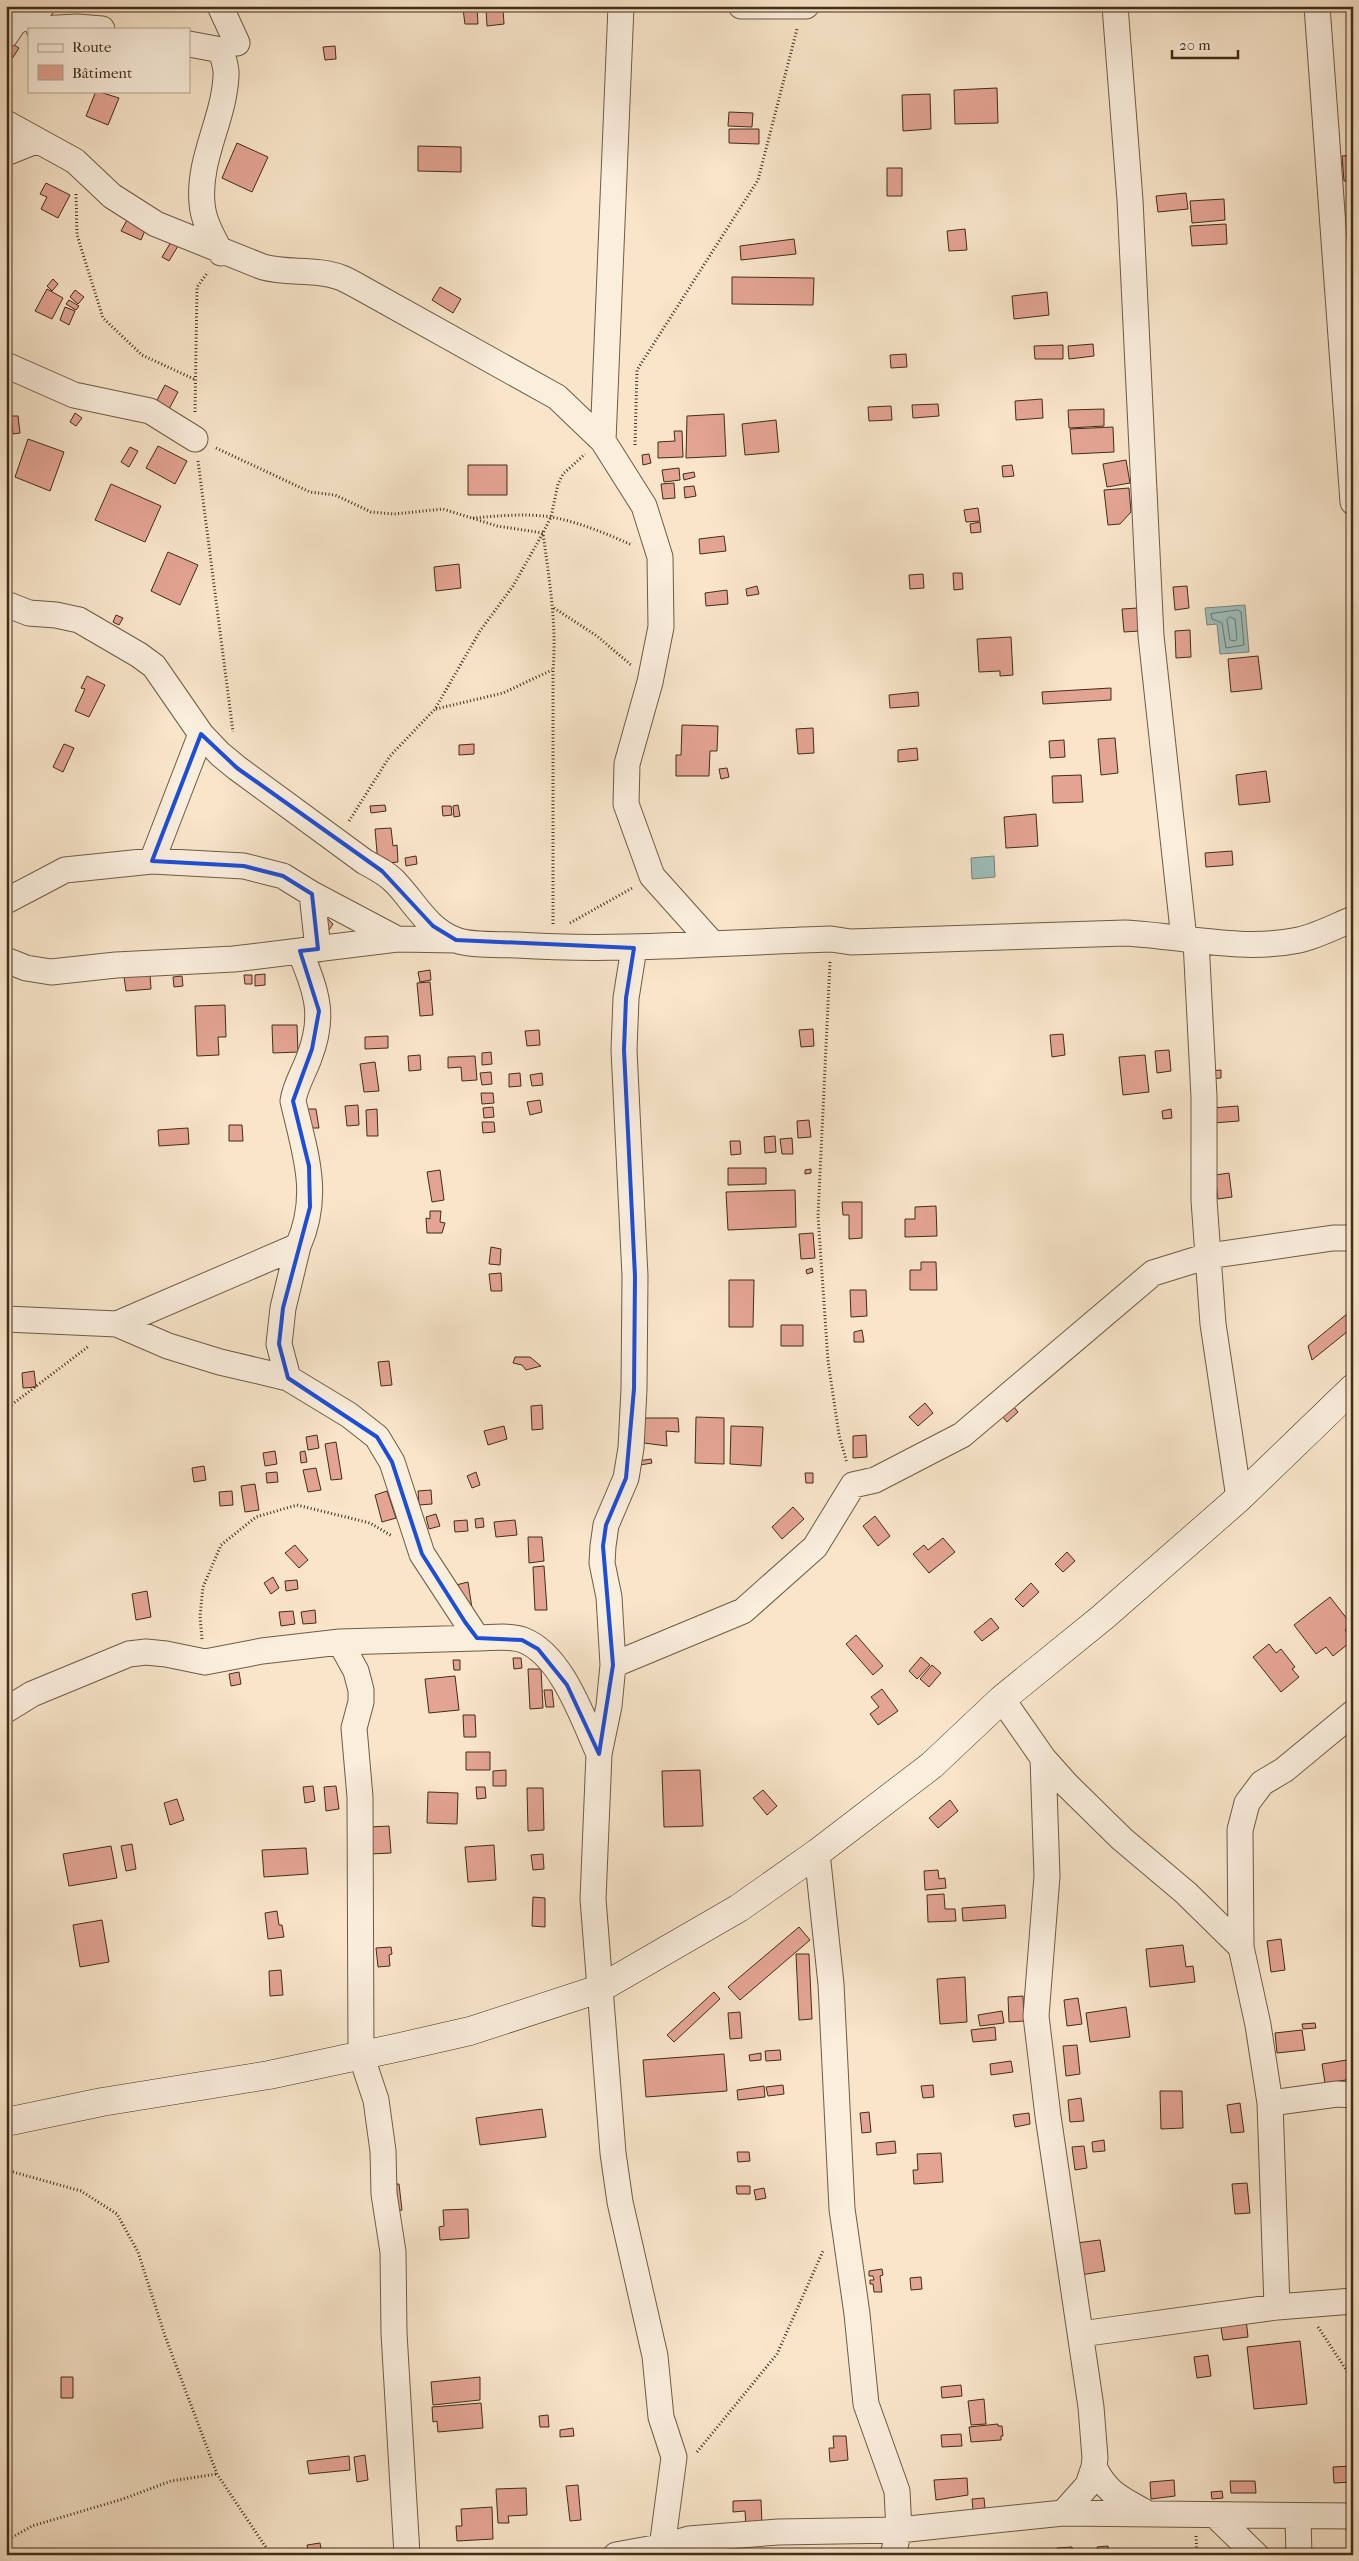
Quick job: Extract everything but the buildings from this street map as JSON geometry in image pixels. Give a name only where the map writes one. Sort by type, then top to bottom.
[{"type":"street","points":[[20,26],[42,6]]},
{"type":"street","points":[[220,6],[237,43]]},
{"type":"street","points":[[603,441],[621,6]]},
{"type":"street","points":[[741,6],[804,7]]},
{"type":"street","points":[[1115,6],[1130,200],[1152,636],[1190,940],[1204,1097],[1204,1200],[1213,1324],[1239,1498]]},
{"type":"street","points":[[1317,6],[1353,502]]},
{"type":"street","points":[[20,26],[90,28]]},
{"type":"street","points":[[190,44],[221,50],[227,74],[222,105],[208,145],[201,183],[202,205],[208,228],[221,252]]},
{"type":"street","points":[[6,123],[75,161],[112,196],[156,224],[221,252],[278,271],[320,273],[341,277],[557,397],[603,441],[644,506],[660,557],[661,627],[650,682],[627,764],[626,804],[652,876],[712,943]]},
{"type":"street","points":[[6,153],[36,141]]},
{"type":"street","points":[[6,365],[74,396],[150,412],[195,439]]},
{"type":"street","points":[[6,604],[24,612],[79,620],[154,666],[201,734],[220,754],[336,840],[382,871],[396,883],[416,909],[433,926],[456,940]]},
{"type":"street","points":[[152,861],[201,734]]},
{"type":"street","points":[[6,901],[65,870],[152,861],[244,866],[283,876],[312,894],[397,939]]},
{"type":"street","points":[[288,1378],[279,1344],[283,1308],[298,1246],[306,1228],[310,1207],[309,1166],[293,1101],[295,1090],[312,1049],[318,1011],[309,950],[312,894]]},
{"type":"street","points":[[6,960],[26,968],[51,972],[234,959],[397,939],[456,940],[557,937],[634,948],[832,939],[851,942],[1124,934],[1163,935],[1232,945],[1300,940],[1353,919]]},
{"type":"street","points":[[634,948],[626,998],[624,1050],[635,1276],[631,1448],[626,1478],[606,1524],[602,1563],[609,1598],[613,1666],[609,1706],[600,1754],[593,1899],[613,2153],[620,2202],[655,2356],[660,2417],[674,2458],[661,2551]]},
{"type":"street","points":[[613,1666],[743,1611],[815,1547],[853,1486],[875,1480],[962,1435],[1153,1273],[1208,1256],[1333,1238],[1353,1238]]},
{"type":"street","points":[[117,1324],[298,1246]]},
{"type":"street","points":[[6,1319],[117,1324],[194,1354],[288,1378],[348,1415],[377,1437],[392,1462],[422,1554],[477,1638]]},
{"type":"street","points":[[6,2122],[102,2102],[269,2076],[470,2031],[599,1989],[739,1908],[818,1853],[932,1765],[1002,1699],[1103,1617],[1239,1498],[1353,1388]]},
{"type":"street","points":[[6,1710],[32,1694],[129,1654],[146,1652],[205,1662],[262,1651],[340,1642],[477,1638],[522,1640],[538,1649],[567,1685],[600,1754]]},
{"type":"street","points":[[340,1642],[356,1671],[361,1690],[361,1702],[354,1728],[360,1797],[361,2055],[376,2100],[383,2151],[384,2194],[393,2252],[394,2332],[407,2555]]},
{"type":"street","points":[[1002,1699],[1043,1758],[1122,1839],[1186,1893],[1241,1948]]},
{"type":"street","points":[[1277,2307],[1270,2103],[1258,2025],[1241,1948],[1240,1830],[1247,1803],[1262,1783],[1284,1770],[1353,1712]]},
{"type":"street","points":[[1043,1758],[1047,1876],[1036,2016],[1048,2116],[1091,2407],[1094,2468],[1085,2489],[1063,2513]]},
{"type":"street","points":[[818,1853],[831,1984],[842,2209],[857,2314],[866,2404],[897,2491],[899,2530],[893,2555]]},
{"type":"street","points":[[1270,2103],[1337,2094],[1353,2095]]},
{"type":"street","points":[[1081,2334],[1277,2307],[1353,2301]]},
{"type":"street","points":[[1094,2468],[1109,2490],[1148,2514]]},
{"type":"street","points":[[616,2555],[661,2551],[689,2539],[720,2536],[787,2532],[899,2530],[1063,2513],[1298,2518],[1353,2516]]},
{"type":"street","points":[[1215,2515],[1256,2555]]},
{"type":"street","points":[[1298,2518],[1299,2555]]},
{"type":"path","points":[[635,448],[636,370],[758,180],[804,7]]},
{"type":"path","points":[[75,161],[78,235],[103,318],[142,356],[196,380]]},
{"type":"path","points":[[221,252],[198,287],[195,439],[237,768]]},
{"type":"path","points":[[195,439],[310,492],[335,495],[371,512],[394,514],[443,509],[497,526],[542,533]]},
{"type":"path","points":[[336,840],[390,756],[435,710],[480,631],[513,586],[550,517],[562,474],[603,441]]},
{"type":"path","points":[[470,518],[502,516],[550,517],[605,533],[660,557]]},
{"type":"path","points":[[542,533],[553,608],[555,647],[553,670],[557,937]]},
{"type":"path","points":[[553,608],[597,636],[650,682]]},
{"type":"path","points":[[435,710],[503,693],[553,670]]},
{"type":"path","points":[[557,937],[652,876]]},
{"type":"path","points":[[832,939],[818,1216],[828,1361],[838,1435],[853,1486]]},
{"type":"path","points":[[6,1409],[117,1324]]},
{"type":"path","points":[[205,1662],[200,1616],[203,1588],[221,1545],[256,1517],[297,1505],[370,1523],[422,1554]]},
{"type":"path","points":[[6,2170],[82,2191],[117,2214],[138,2252],[165,2336],[217,2474],[271,2555]]},
{"type":"path","points":[[695,2454],[778,2354],[826,2245]]},
{"type":"path","points":[[1304,2305],[1353,2380]]},
{"type":"path","points":[[6,2541],[32,2526],[123,2499],[171,2481],[217,2474]]},
{"type":"highlighted area","points":[[201,734],[237,768],[382,871],[433,926],[456,940],[634,948],[626,998],[624,1050],[635,1276],[634,1389],[626,1478],[606,1525],[603,1546],[613,1665],[599,1754],[567,1685],[538,1649],[522,1640],[477,1638],[465,1622],[422,1554],[392,1462],[377,1437],[288,1378],[279,1344],[283,1308],[310,1207],[309,1166],[293,1101],[312,1049],[319,1011],[300,951],[318,949],[312,894],[283,876],[244,866],[152,861]]},
{"type":"water","points":[[1245,605],[1249,652],[1220,654],[1217,624],[1207,625],[1205,608]]},
{"type":"water","points":[[994,856],[995,877],[972,879],[971,858]]}]
